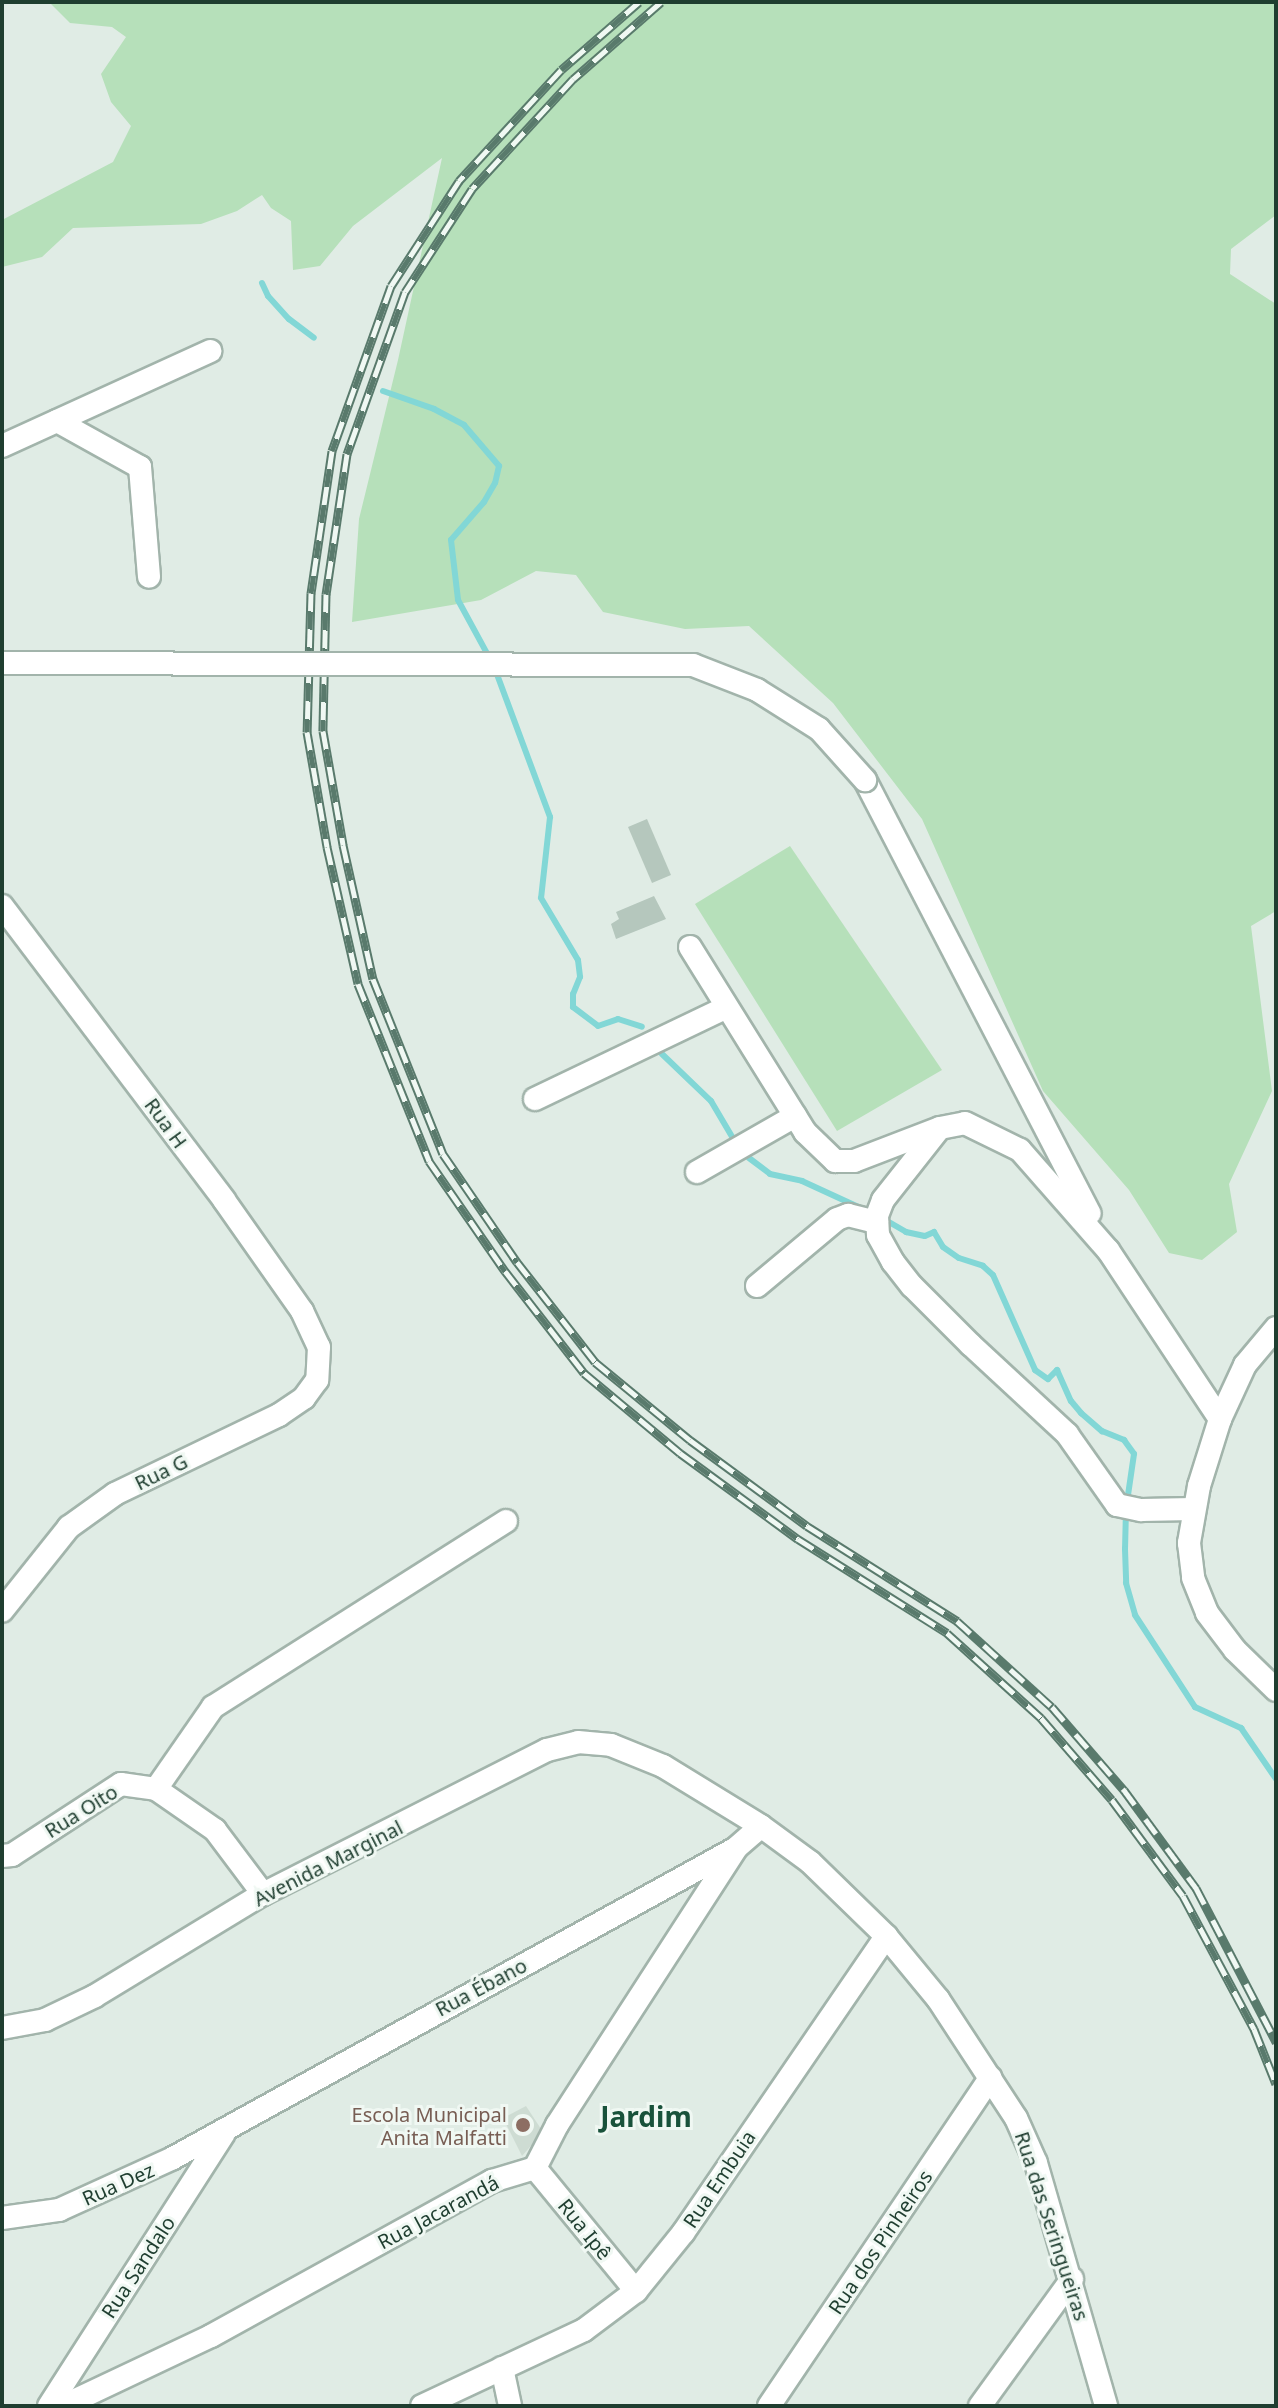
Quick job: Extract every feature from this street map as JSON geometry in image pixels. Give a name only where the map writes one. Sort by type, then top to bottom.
[{"type":"street","points":[[2,446],[210,351]]},
{"type":"street","points":[[57,421],[140,467],[149,577]]},
{"type":"street","points":[[2,663],[693,665],[757,690],[819,729],[865,780],[1108,1250],[1220,1419]]},
{"type":"street","name":"Rua H","points":[[2,906],[224,1200],[302,1311],[319,1347]]},
{"type":"street","points":[[690,947],[725,1008],[795,1116],[824,1153],[835,1161],[854,1161],[940,1128],[965,1123],[1020,1150],[1108,1250]]},
{"type":"street","points":[[535,1099],[725,1008]]},
{"type":"street","points":[[697,1172],[795,1116]]},
{"type":"street","points":[[940,1128],[883,1200],[877,1222],[878,1235],[886,1248],[912,1286],[1067,1434],[1117,1505],[1141,1510],[1193,1509]]},
{"type":"street","points":[[757,1286],[837,1219],[848,1215],[877,1222]]},
{"type":"street","points":[[1276,1328],[1245,1365],[1220,1419],[1193,1509],[1189,1543],[1193,1578],[1207,1613],[1235,1650],[1276,1690]]},
{"type":"street","name":"Rua G","points":[[2,1611],[69,1527],[104,1502],[279,1415],[304,1398],[317,1380],[319,1347]]},
{"type":"street","points":[[263,1894],[215,1830],[156,1789],[213,1707],[506,1521]]},
{"type":"street","name":"Avenida Marginal","points":[[2,2028],[45,2020],[95,1996],[263,1894],[547,1750],[578,1742],[611,1745],[663,1766]]},
{"type":"street","name":"Rua das Seringueiras","points":[[663,1766],[761,1826],[810,1862],[886,1936],[938,1999],[1016,2118],[1036,2163],[1072,2279],[1106,2406]]},
{"type":"street","name":"Rua Oito","points":[[2,1856],[12,1855],[121,1784],[156,1789]]},
{"type":"street","points":[[535,2168],[557,2125],[736,1848],[761,1826]]},
{"type":"street","name":"Rua Ébano","points":[[227,2129],[736,1848]]},
{"type":"street","name":"Rua Embuia","points":[[422,2406],[584,2330],[636,2291],[683,2233],[886,1936]]},
{"type":"street","name":"Rua dos Pinheiros","points":[[769,2406],[990,2078]]},
{"type":"street","name":"Rua Dez","points":[[2,2218],[59,2210],[120,2184],[227,2129]]},
{"type":"street","name":"Rua Sandalo","points":[[49,2406],[227,2129]]},
{"type":"street","name":"Rua Ipê","points":[[535,2168],[636,2291]]},
{"type":"street","name":"Rua Jacarandá","points":[[63,2406],[211,2336],[492,2181],[535,2168]]},
{"type":"street","points":[[980,2406],[1072,2279]]},
{"type":"street","points":[[502,2368],[510,2406]]},
{"type":"shaded area","name":"Escola Municipal Anita Malfatti","points":[[526,2106],[543,2132],[522,2156],[503,2118]]},
{"type":"green space","points":[[49,2],[1276,4],[1276,215],[1231,249],[1230,274],[1276,304],[1276,911],[1251,926],[1272,1091],[1229,1184],[1237,1232],[1202,1260],[1169,1253],[1129,1190],[1043,1091],[922,819],[833,703],[749,626],[685,629],[603,612],[576,575],[536,571],[481,600],[352,622],[359,519],[442,158],[353,226],[320,266],[293,270],[291,221],[271,208],[262,195],[237,211],[201,224],[73,228],[42,257],[2,267],[2,220],[113,162],[131,126],[111,102],[101,74],[126,37],[112,27],[70,23]]},
{"type":"green space","points":[[790,846],[942,1070],[837,1131],[695,904]]},
{"type":"building","points":[[647,819],[671,875],[652,883],[628,827]]},
{"type":"building","points":[[654,896],[666,919],[616,939],[611,924],[619,919],[616,912]]},
{"type":"waterway","points":[[262,283],[268,296],[289,319],[314,338]]},
{"type":"waterway","points":[[383,391],[434,409],[464,425],[499,466],[495,483],[484,502],[451,540],[458,600],[490,659]]},
{"type":"waterway","points":[[495,669],[550,817],[541,898],[578,960],[580,977],[573,994],[573,1007],[598,1026],[618,1019],[642,1027]]},
{"type":"waterway","points":[[662,1054],[711,1101],[734,1140]]},
{"type":"waterway","points":[[749,1158],[770,1174],[802,1181],[863,1209]]},
{"type":"waterway","points":[[882,1218],[906,1232],[925,1236],[934,1232],[943,1247],[959,1258],[983,1266],[993,1275],[1035,1370],[1048,1379],[1057,1370],[1071,1401],[1081,1413],[1102,1431],[1124,1440],[1134,1454],[1126,1509],[1125,1549],[1126,1583],[1135,1615],[1195,1707],[1241,1728],[1276,1779]]},
{"type":"railway","points":[[639,2],[561,70],[459,181],[391,286],[332,451],[311,593],[307,732],[327,847],[358,984],[429,1161],[505,1271],[584,1373],[680,1453],[798,1539],[947,1633],[1041,1718],[1112,1800],[1183,1896],[1254,2029],[1276,2084]]},
{"type":"railway","points":[[661,2],[573,79],[472,189],[405,292],[347,454],[326,594],[323,731],[343,845],[373,979],[443,1154],[517,1262],[595,1362],[690,1440],[807,1526],[957,1621],[1052,1707],[1124,1790],[1196,1888],[1276,2042]]},
{"type":"place","name":"Escola Municipal Anita Malfatti","points":[[523,2125]]},
{"type":"district","name":"Jardim","points":[[646,2116]]}]
